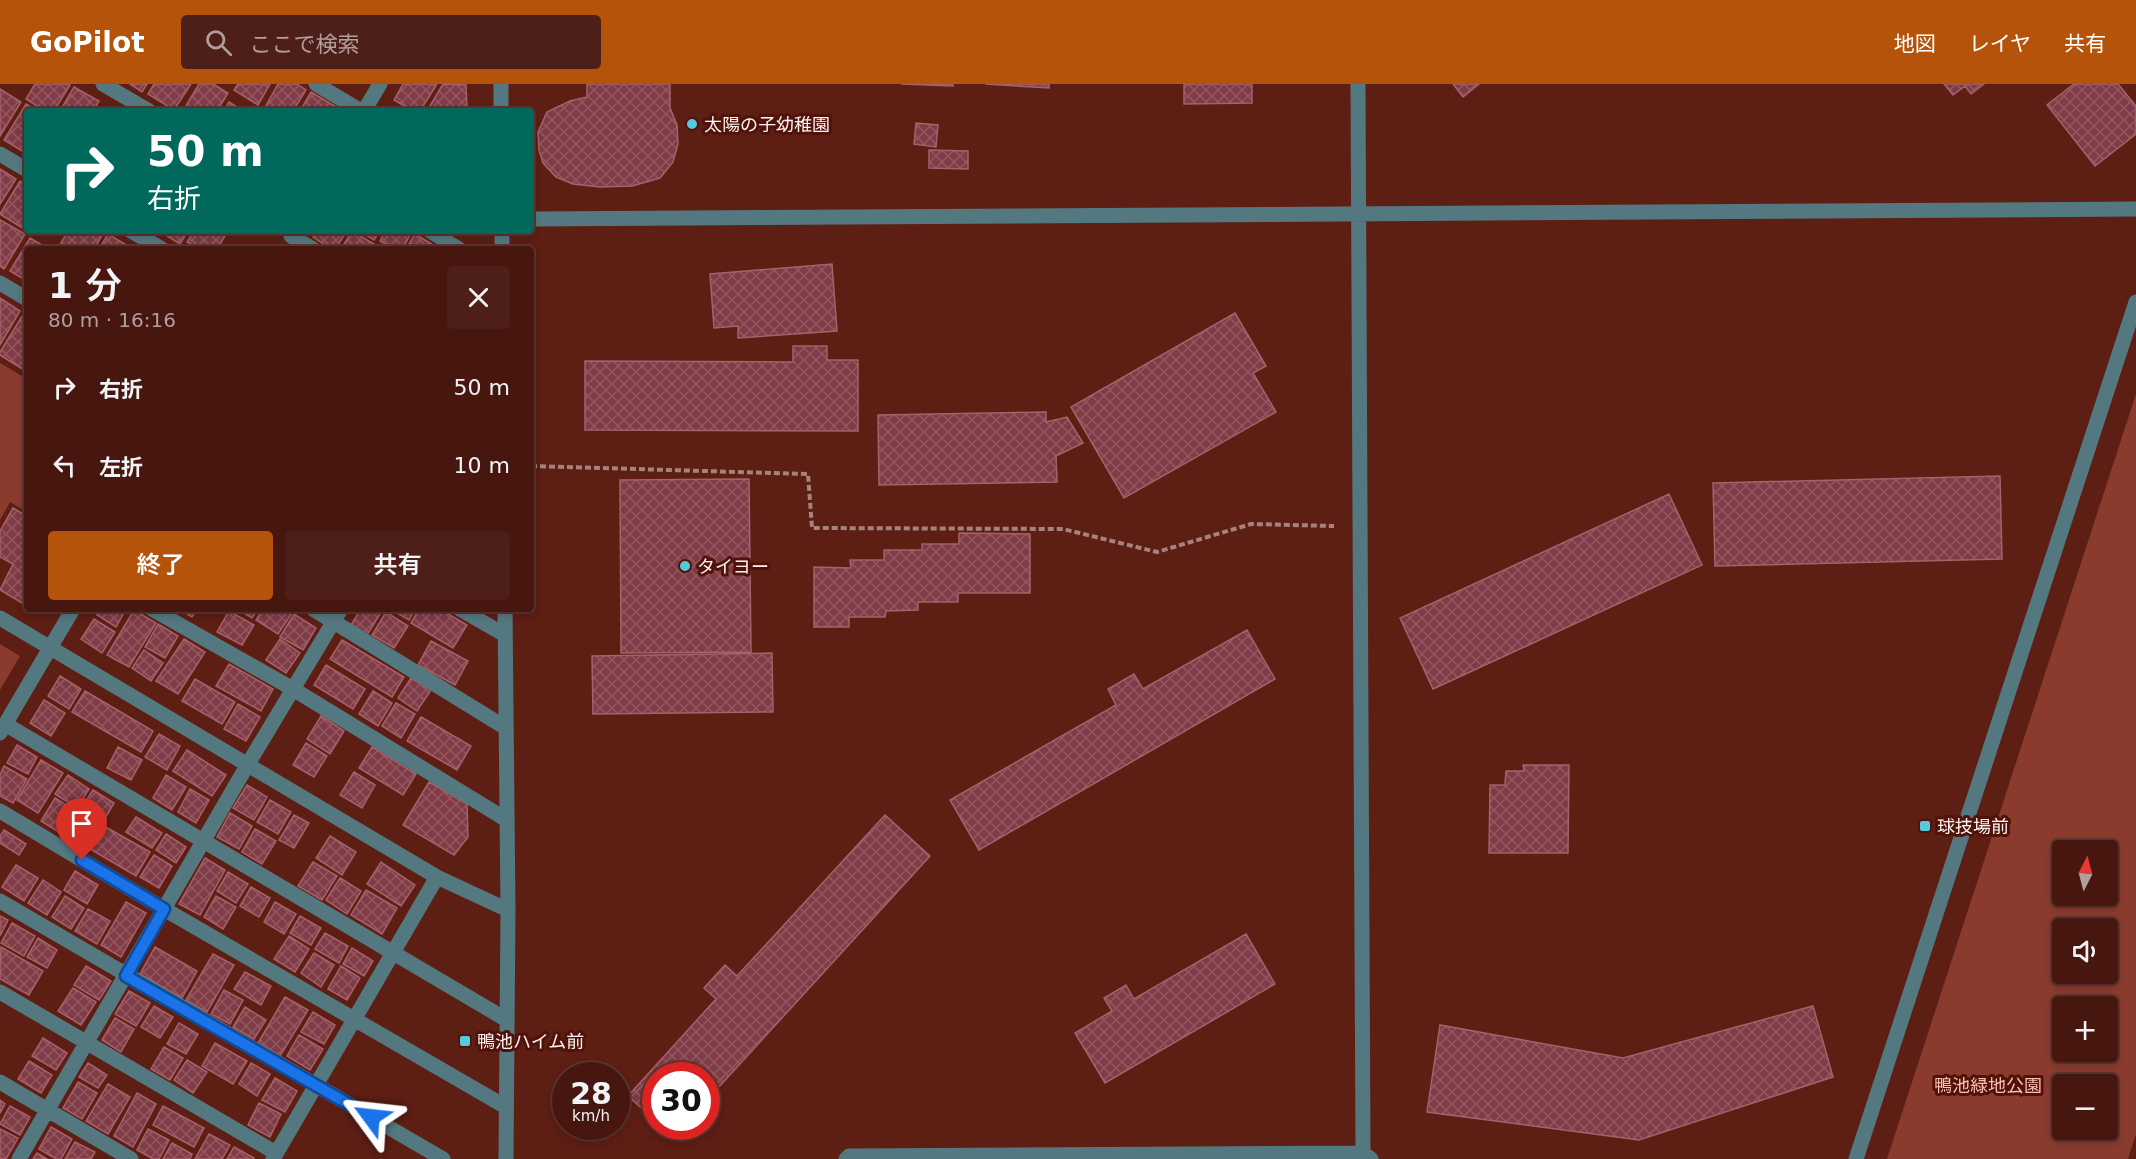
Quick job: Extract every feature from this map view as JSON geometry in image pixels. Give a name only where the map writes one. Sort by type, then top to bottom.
[{"type":"street","points":[[103,84],[144,108]]},
{"type":"street","points":[[316,84],[358,108]]},
{"type":"street","points":[[365,108],[380,84]]},
{"type":"street","points":[[501,84],[501,108]]},
{"type":"street","points":[[846,1159],[849,1156],[1367,1156],[1358,84]]},
{"type":"street","points":[[0,154],[24,168]]},
{"type":"street","points":[[534,219],[2136,209]]},
{"type":"street","points":[[136,234],[157,246]]},
{"type":"street","points":[[435,234],[454,246]]},
{"type":"street","points":[[289,239],[306,246]]},
{"type":"street","points":[[0,283],[24,297]]},
{"type":"street","points":[[1856,1159],[2136,302]]},
{"type":"street","points":[[71,612],[3,729],[203,842],[507,1020]]},
{"type":"street","points":[[158,612],[293,689],[507,820]]},
{"type":"street","points":[[465,612],[505,635]]},
{"type":"street","points":[[505,612],[508,910],[506,1159]]},
{"type":"street","points":[[19,1159],[337,615],[506,728]]},
{"type":"street","points":[[0,618],[437,877],[508,910]]},
{"type":"street","points":[[0,811],[506,1107]]},
{"type":"street","points":[[0,992],[274,1156],[437,877]]},
{"type":"street","points":[[0,901],[443,1159]]},
{"type":"street","points":[[0,1082],[131,1159]]},
{"type":"path","points":[[534,466],[808,474],[812,528],[1063,529],[1157,552],[1251,524],[1360,527]]},
{"type":"green space","points":[[0,363],[24,377],[24,510],[10,502],[0,520]]},
{"type":"green space","name":"鴨池緑地公園","points":[[2136,394],[2136,1134],[2128,1159],[1887,1159]]},
{"type":"green space","points":[[0,644],[20,656],[0,690]]},
{"type":"building","points":[[35,84],[70,85],[56,108],[40,108],[26,99]]},
{"type":"building","points":[[130,84],[147,84],[142,92]]},
{"type":"building","points":[[154,84],[191,84],[175,108],[171,108],[148,94]]},
{"type":"building","points":[[199,84],[213,84],[228,93],[219,108],[185,108]]},
{"type":"building","points":[[238,84],[270,84],[258,105],[234,90]]},
{"type":"building","points":[[278,84],[297,84],[306,90],[295,108],[265,108]]},
{"type":"building","points":[[403,84],[437,84],[422,108],[408,108],[394,100]]},
{"type":"building","points":[[443,84],[466,85],[467,108],[429,108]]},
{"type":"building","points":[[587,84],[670,84],[670,108],[677,125],[678,144],[673,162],[660,178],[632,186],[600,187],[573,184],[556,177],[543,163],[539,150],[538,132],[547,112],[570,101],[587,97]]},
{"type":"building","points":[[901,84],[953,84],[953,86]]},
{"type":"building","points":[[985,84],[1049,84],[1049,88]]},
{"type":"building","points":[[1184,84],[1252,84],[1252,103],[1184,104]]},
{"type":"building","points":[[1453,84],[1479,84],[1463,97]]},
{"type":"building","points":[[1944,84],[1984,84],[1971,94],[1965,86],[1953,95]]},
{"type":"building","points":[[2074,84],[2118,84],[2136,106],[2136,134],[2095,166],[2047,105]]},
{"type":"building","points":[[74,87],[99,101],[95,108],[62,108]]},
{"type":"building","points":[[0,89],[21,102],[0,136]]},
{"type":"building","points":[[311,92],[338,108],[302,108]]},
{"type":"building","points":[[229,102],[238,108],[226,108]]},
{"type":"building","points":[[26,104],[32,108],[24,108],[24,152],[4,140]]},
{"type":"building","points":[[916,123],[938,125],[936,147],[914,144]]},
{"type":"building","points":[[929,150],[968,151],[968,169],[929,168]]},
{"type":"building","points":[[0,169],[16,179],[0,204]]},
{"type":"building","points":[[20,181],[24,184],[24,229],[0,214]]},
{"type":"building","points":[[0,220],[25,234],[4,269],[0,266]]},
{"type":"building","points":[[66,234],[103,234],[96,246],[59,246]]},
{"type":"building","points":[[108,234],[128,246],[101,246]]},
{"type":"building","points":[[164,234],[186,234],[180,244]]},
{"type":"building","points":[[192,234],[226,234],[219,246],[194,246],[187,242]]},
{"type":"building","points":[[315,234],[345,234],[337,246],[326,246],[313,237]]},
{"type":"building","points":[[350,234],[357,234],[374,244],[373,246],[343,246]]},
{"type":"building","points":[[364,234],[378,234],[374,240]]},
{"type":"building","points":[[384,234],[411,234],[404,246],[388,246],[380,241]]},
{"type":"building","points":[[415,234],[435,246],[408,246]]},
{"type":"building","points":[[30,238],[44,246],[25,246]]},
{"type":"building","points":[[24,248],[24,279],[10,271]]},
{"type":"building","points":[[832,264],[837,331],[738,338],[738,326],[714,328],[710,274]]},
{"type":"building","points":[[0,298],[20,311],[0,345]]},
{"type":"building","points":[[24,313],[24,370],[0,355]]},
{"type":"building","points":[[1235,313],[1266,366],[1253,373],[1276,412],[1124,498],[1071,407]]},
{"type":"building","points":[[793,346],[827,346],[827,360],[858,360],[858,431],[585,430],[585,361],[793,362]]},
{"type":"building","points":[[1046,412],[1046,422],[1067,417],[1083,443],[1056,456],[1057,482],[879,485],[878,415]]},
{"type":"building","points":[[2000,476],[2002,559],[1715,566],[1713,483]]},
{"type":"building","name":"タイヨー","points":[[749,479],[751,652],[621,653],[620,480]]},
{"type":"building","points":[[1669,494],[1702,565],[1433,689],[1400,618]]},
{"type":"building","points":[[13,508],[24,514],[24,604],[0,590],[13,564],[0,557],[0,531]]},
{"type":"building","points":[[959,533],[1030,534],[1030,593],[958,593],[958,602],[918,602],[918,610],[886,611],[885,617],[849,617],[849,627],[814,627],[814,567],[851,568],[850,560],[884,560],[884,550],[922,550],[922,544],[959,544]]},
{"type":"building","points":[[98,612],[124,612],[116,627],[97,615]]},
{"type":"building","points":[[133,612],[137,612],[156,623],[129,667],[107,655]]},
{"type":"building","points":[[184,612],[195,612],[192,617]]},
{"type":"building","points":[[228,612],[254,625],[242,645],[217,632]]},
{"type":"building","points":[[242,612],[256,612],[252,618]]},
{"type":"building","points":[[261,612],[292,613],[278,634],[256,620]]},
{"type":"building","points":[[359,612],[381,612],[367,635],[351,625]]},
{"type":"building","points":[[386,612],[408,626],[394,648],[372,635]]},
{"type":"building","points":[[395,612],[413,612],[409,620]]},
{"type":"building","points":[[417,612],[445,612],[467,625],[453,648],[411,623]]},
{"type":"building","points":[[294,614],[316,628],[303,650],[280,637]]},
{"type":"building","points":[[94,619],[115,632],[102,653],[81,639]]},
{"type":"building","points":[[158,624],[178,636],[165,658],[145,647]]},
{"type":"building","points":[[1247,630],[1275,679],[979,850],[950,800],[1116,705],[1108,689],[1134,674],[1143,689]]},
{"type":"building","points":[[184,639],[205,652],[178,694],[156,681]]},
{"type":"building","points":[[280,639],[300,653],[286,673],[266,660]]},
{"type":"building","points":[[342,640],[404,677],[392,697],[330,659]]},
{"type":"building","points":[[431,641],[468,661],[455,685],[418,665]]},
{"type":"building","points":[[144,650],[163,663],[151,681],[132,668]]},
{"type":"building","points":[[772,653],[773,712],[593,714],[592,656]]},
{"type":"building","points":[[229,664],[273,689],[261,711],[216,686]]},
{"type":"building","points":[[326,665],[365,689],[353,709],[314,685]]},
{"type":"building","points":[[60,676],[81,689],[69,709],[48,696]]},
{"type":"building","points":[[411,678],[431,690],[417,711],[398,698]]},
{"type":"building","points":[[195,679],[235,702],[222,724],[182,701]]},
{"type":"building","points":[[85,691],[153,731],[141,752],[72,712]]},
{"type":"building","points":[[373,691],[392,703],[378,726],[359,714]]},
{"type":"building","points":[[44,700],[65,713],[51,736],[30,723]]},
{"type":"building","points":[[396,703],[415,714],[401,738],[382,726]]},
{"type":"building","points":[[238,704],[260,717],[246,741],[224,729]]},
{"type":"building","points":[[321,716],[344,731],[330,754],[307,739]]},
{"type":"building","points":[[421,717],[471,746],[457,770],[407,741]]},
{"type":"building","points":[[159,734],[180,746],[167,770],[145,757]]},
{"type":"building","points":[[306,743],[327,756],[314,777],[293,765]]},
{"type":"building","points":[[17,745],[37,757],[28,774],[7,763]]},
{"type":"building","points":[[118,747],[142,760],[131,780],[107,768]]},
{"type":"building","points":[[372,747],[416,774],[403,795],[359,768]]},
{"type":"building","points":[[187,750],[226,775],[212,796],[173,771]]},
{"type":"building","points":[[41,760],[63,773],[38,813],[17,800]]},
{"type":"building","points":[[1523,765],[1569,765],[1568,853],[1489,853],[1490,785],[1505,785],[1506,771],[1524,771]]},
{"type":"building","points":[[4,766],[27,779],[13,803],[0,796],[0,775]]},
{"type":"building","points":[[354,772],[375,785],[362,808],[340,795]]},
{"type":"building","points":[[68,775],[89,789],[77,808],[55,794]]},
{"type":"building","points":[[166,775],[186,787],[172,810],[153,798]]},
{"type":"building","points":[[429,782],[467,804],[468,837],[454,855],[403,825]]},
{"type":"building","points":[[247,785],[267,797],[254,820],[233,808]]},
{"type":"building","points":[[190,789],[209,800],[196,823],[178,812]]},
{"type":"building","points":[[93,790],[114,803],[103,822],[81,808]]},
{"type":"building","points":[[55,798],[97,824],[83,847],[41,821]]},
{"type":"building","points":[[270,800],[291,812],[278,834],[257,822]]},
{"type":"building","points":[[230,813],[252,826],[239,849],[217,837]]},
{"type":"building","points":[[294,815],[309,823],[294,848],[279,840]]},
{"type":"building","points":[[885,815],[930,856],[720,1086],[720,1062],[659,1062],[716,999],[704,988],[725,965],[737,976]]},
{"type":"building","points":[[136,817],[162,833],[152,848],[126,832]]},
{"type":"building","points":[[104,826],[150,852],[136,876],[90,849]]},
{"type":"building","points":[[255,829],[276,841],[262,864],[242,852]]},
{"type":"building","points":[[4,830],[26,844],[19,855],[0,843],[0,836]]},
{"type":"building","points":[[166,834],[186,847],[176,863],[156,850]]},
{"type":"building","points":[[330,836],[356,852],[342,875],[316,858]]},
{"type":"building","points":[[154,855],[172,866],[159,888],[140,877]]},
{"type":"building","points":[[205,858],[225,870],[200,915],[179,904]]},
{"type":"building","points":[[313,862],[337,876],[322,900],[298,886]]},
{"type":"building","points":[[381,862],[415,885],[401,906],[367,884]]},
{"type":"building","points":[[16,865],[38,878],[24,901],[2,887]]},
{"type":"building","points":[[75,871],[98,885],[87,904],[64,890]]},
{"type":"building","points":[[228,872],[248,884],[236,903],[217,891]]},
{"type":"building","points":[[340,878],[361,891],[347,914],[326,900]]},
{"type":"building","points":[[43,880],[61,892],[47,915],[28,903]]},
{"type":"building","points":[[251,887],[270,898],[259,917],[240,906]]},
{"type":"building","points":[[366,890],[397,908],[382,934],[351,915]]},
{"type":"building","points":[[65,896],[84,908],[71,929],[52,917]]},
{"type":"building","points":[[216,896],[236,907],[223,929],[204,917]]},
{"type":"building","points":[[126,902],[146,913],[121,957],[101,945]]},
{"type":"building","points":[[275,902],[296,914],[284,934],[264,922]]},
{"type":"building","points":[[88,909],[110,921],[97,944],[75,931]]},
{"type":"building","points":[[0,916],[8,920],[0,936]]},
{"type":"building","points":[[300,916],[321,928],[311,945],[290,933]]},
{"type":"building","points":[[12,923],[35,936],[24,956],[1,943]]},
{"type":"building","points":[[325,933],[348,946],[339,963],[315,949]]},
{"type":"building","points":[[1246,934],[1275,984],[1105,1083],[1075,1033],[1112,1011],[1104,998],[1126,985],[1134,999]]},
{"type":"building","points":[[289,936],[309,949],[295,972],[274,959]]},
{"type":"building","points":[[38,938],[57,950],[47,968],[27,957]]},
{"type":"building","points":[[1,947],[43,971],[29,995],[0,979]]},
{"type":"building","points":[[155,947],[197,971],[182,998],[140,974]]},
{"type":"building","points":[[352,948],[373,961],[364,976],[343,964]]},
{"type":"building","points":[[314,953],[334,965],[321,987],[301,973]]},
{"type":"building","points":[[213,954],[234,965],[207,1012],[186,1000]]},
{"type":"building","points":[[86,966],[111,981],[99,1000],[74,985]]},
{"type":"building","points":[[341,966],[360,978],[347,1000],[328,989]]},
{"type":"building","points":[[245,972],[271,986],[261,1005],[234,989]]},
{"type":"building","points":[[73,988],[96,1002],[81,1025],[58,1011]]},
{"type":"building","points":[[224,990],[243,1000],[230,1024],[211,1014]]},
{"type":"building","points":[[129,991],[150,1003],[136,1026],[115,1014]]},
{"type":"building","points":[[285,997],[308,1010],[280,1056],[258,1043]]},
{"type":"building","points":[[154,1006],[173,1017],[160,1038],[141,1027]]},
{"type":"building","points":[[1813,1006],[1833,1077],[1639,1140],[1427,1112],[1440,1025],[1623,1058]]},
{"type":"building","points":[[245,1007],[266,1020],[254,1039],[233,1027]]},
{"type":"building","points":[[313,1012],[335,1025],[324,1044],[301,1032]]},
{"type":"building","points":[[115,1018],[134,1029],[121,1052],[102,1040]]},
{"type":"building","points":[[179,1023],[198,1034],[186,1054],[167,1044]]},
{"type":"building","points":[[299,1035],[323,1049],[310,1070],[287,1056]]},
{"type":"building","points":[[43,1038],[67,1053],[56,1070],[32,1056]]},
{"type":"building","points":[[215,1043],[247,1061],[233,1084],[202,1066]]},
{"type":"building","points":[[164,1047],[183,1058],[170,1080],[151,1069]]},
{"type":"building","points":[[187,1060],[207,1072],[193,1093],[174,1080]]},
{"type":"building","points":[[29,1061],[52,1075],[41,1093],[18,1079]]},
{"type":"building","points":[[88,1063],[107,1075],[98,1088],[79,1077]]},
{"type":"building","points":[[251,1063],[270,1074],[257,1096],[239,1084]]},
{"type":"building","points":[[275,1078],[297,1091],[285,1112],[262,1100]]},
{"type":"building","points":[[642,1081],[642,1108],[630,1098],[630,1094]]},
{"type":"building","points":[[78,1082],[97,1093],[82,1119],[63,1108]]},
{"type":"building","points":[[108,1084],[130,1097],[108,1134],[86,1121]]},
{"type":"building","points":[[137,1093],[156,1104],[133,1147],[114,1136]]},
{"type":"building","points":[[0,1100],[5,1104],[0,1113]]},
{"type":"building","points":[[259,1103],[281,1114],[270,1137],[248,1125]]},
{"type":"building","points":[[10,1106],[30,1117],[20,1135],[0,1124]]},
{"type":"building","points":[[163,1106],[204,1128],[194,1147],[153,1125]]},
{"type":"building","points":[[51,1127],[72,1139],[61,1159],[56,1159],[39,1149]]},
{"type":"building","points":[[0,1129],[18,1138],[6,1159],[0,1158]]},
{"type":"building","points":[[148,1129],[169,1140],[159,1159],[153,1159],[137,1150]]},
{"type":"building","points":[[209,1134],[230,1145],[222,1159],[195,1159]]},
{"type":"building","points":[[75,1142],[95,1152],[91,1159],[65,1159]]},
{"type":"building","points":[[172,1143],[192,1154],[190,1159],[163,1159]]},
{"type":"building","points":[[234,1147],[254,1158],[227,1159]]},
{"type":"building","points":[[37,1153],[47,1159],[33,1159]]},
{"type":"place","name":"太陽の子幼稚園","points":[[692,124]]},
{"type":"place","name":"タイヨー","points":[[685,566]]},
{"type":"place","name":"球技場前","points":[[1925,826]]},
{"type":"place","name":"鴨池ハイム前","points":[[465,1041]]},
{"type":"route","points":[[82,860],[164,909],[126,976],[371,1117]]}]
